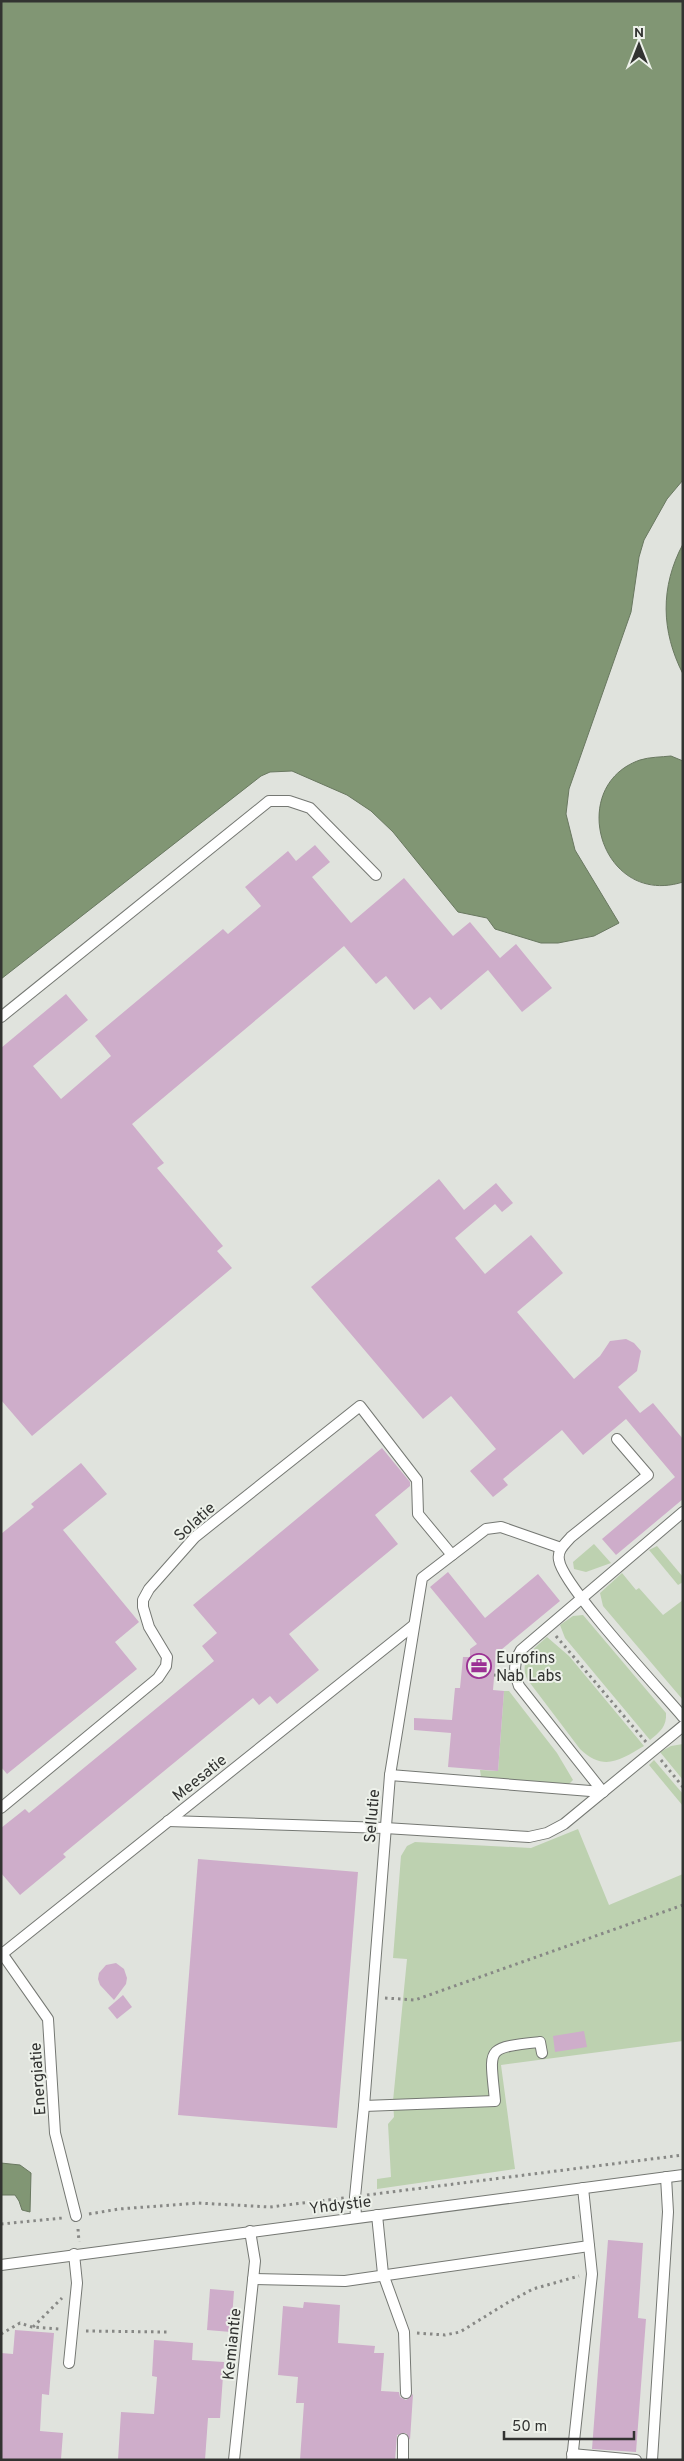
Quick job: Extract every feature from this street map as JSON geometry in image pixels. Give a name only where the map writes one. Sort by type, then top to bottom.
[{"type":"lane","points":[[1,1017],[269,801],[289,801],[310,808],[376,875]]},
{"type":"lane","name":"Solatie","points":[[1,1808],[158,1678],[166,1666],[167,1657],[149,1627],[143,1607],[143,1600],[149,1590],[195,1537],[360,1406],[417,1480],[418,1514],[452,1555]]},
{"type":"lane","points":[[617,1440],[648,1475],[561,1548],[558,1559],[563,1571],[582,1598],[683,1716]]},
{"type":"lane","points":[[603,1792],[519,1686],[514,1672],[515,1659],[521,1650],[548,1626],[683,1512]]},
{"type":"lane","name":"Sellutie","points":[[356,2217],[355,2197],[390,1775],[422,1578],[486,1529],[501,1527],[561,1548]]},
{"type":"lane","name":"Meesatie","points":[[2,1953],[414,1625]]},
{"type":"lane","points":[[168,1821],[385,1828],[529,1837],[548,1833],[564,1824],[683,1726]]},
{"type":"lane","points":[[390,1775],[603,1792]]},
{"type":"lane","name":"Energiatie","points":[[2,1953],[48,2019],[55,2133],[76,2216]]},
{"type":"lane","points":[[364,2106],[496,2101],[492,2060],[495,2051],[501,2046],[540,2042],[542,2053]]},
{"type":"lane","name":"Yhdystie","points":[[1,2265],[683,2175]]},
{"type":"lane","points":[[652,2460],[668,2212],[666,2177]]},
{"type":"lane","points":[[583,2188],[592,2274],[572,2457],[636,2460]]},
{"type":"lane","points":[[377,2214],[383,2274],[404,2332],[406,2393]]},
{"type":"lane","name":"Kemiantie","points":[[234,2460],[255,2261],[250,2231]]},
{"type":"lane","points":[[253,2279],[345,2281],[383,2274],[589,2246]]},
{"type":"lane","points":[[69,2363],[77,2282],[74,2254]]},
{"type":"lane","points":[[403,2439],[403,2460]]},
{"type":"path","points":[[548,1626],[683,1787]]},
{"type":"path","points":[[372,1998],[415,2000],[683,1905]]},
{"type":"path","points":[[1,2224],[44,2222]]},
{"type":"path","points":[[404,2332],[445,2335],[460,2332],[507,2302],[533,2290],[560,2280],[592,2274]]},
{"type":"shaded area","points":[[1,1],[683,1],[683,480],[667,499],[644,540],[639,557],[631,612],[569,789],[566,814],[575,850],[619,923],[594,936],[558,943],[541,943],[495,929],[487,918],[458,912],[393,832],[371,811],[347,795],[292,771],[270,772],[261,776],[1,979]]},
{"type":"shaded area","points":[[683,544],[683,674],[670,642],[666,609],[670,576]]},
{"type":"shaded area","points":[[671,756],[683,761],[683,882],[655,885],[631,878],[614,862],[603,840],[599,817],[604,794],[617,774],[640,760]]},
{"type":"shaded area","points":[[594,1544],[611,1563],[586,1572],[574,1569],[573,1562]]},
{"type":"shaded area","points":[[657,1546],[683,1577],[683,1582],[678,1585],[649,1550]]},
{"type":"shaded area","points":[[622,1573],[636,1590],[639,1588],[663,1615],[683,1600],[683,1700],[603,1606],[600,1593]]},
{"type":"shaded area","points":[[583,1615],[666,1713],[662,1728],[650,1740],[565,1638],[560,1625],[573,1616]]},
{"type":"shaded area","points":[[547,1637],[569,1656],[644,1746],[620,1759],[604,1762],[589,1756],[580,1749],[527,1679],[525,1672],[526,1661],[529,1655]]},
{"type":"shaded area","points":[[504,1691],[509,1691],[557,1753],[573,1780],[567,1786],[481,1777],[480,1770],[498,1771]]},
{"type":"shaded area","points":[[683,1744],[683,1780],[660,1752],[671,1746]]},
{"type":"shaded area","points":[[654,1760],[683,1794],[683,1806],[649,1765]]},
{"type":"shaded area","points":[[578,1829],[609,1905],[683,1874],[683,2041],[501,2065],[515,2169],[377,2189],[377,2179],[391,2177],[388,2124],[394,2117],[393,2101],[407,1959],[393,1958],[401,1856],[407,1846],[415,1842],[531,1848]]},
{"type":"shaded area","points":[[1,2163],[20,2165],[31,2173],[30,2212],[22,2210],[15,2195],[1,2195]]},
{"type":"building","points":[[315,845],[330,862],[312,877],[351,923],[404,878],[453,936],[470,922],[500,958],[516,944],[552,988],[522,1012],[488,970],[441,1010],[430,997],[414,1010],[386,976],[376,984],[344,946],[132,1124],[164,1163],[157,1168],[223,1246],[217,1251],[232,1268],[32,1436],[1,1400],[1,1048],[66,994],[88,1020],[33,1066],[61,1099],[111,1056],[95,1036],[223,929],[228,934],[261,906],[245,887],[288,851],[296,861]]},
{"type":"building","points":[[439,1179],[464,1210],[496,1183],[513,1203],[502,1212],[495,1204],[455,1238],[485,1274],[531,1235],[563,1273],[517,1312],[574,1379],[600,1356],[610,1341],[626,1339],[634,1343],[641,1351],[637,1371],[618,1387],[640,1413],[653,1403],[683,1439],[683,1499],[616,1555],[602,1539],[675,1477],[626,1419],[583,1455],[562,1430],[503,1479],[508,1485],[493,1497],[470,1471],[496,1449],[451,1396],[423,1419],[311,1287]]},
{"type":"building","points":[[382,1448],[410,1482],[410,1486],[375,1515],[398,1544],[289,1634],[319,1670],[277,1704],[270,1696],[259,1705],[253,1698],[63,1854],[66,1857],[20,1895],[1,1873],[1,1828],[25,1809],[29,1813],[214,1661],[202,1646],[217,1633],[193,1605]]},
{"type":"building","points":[[81,1463],[107,1494],[63,1530],[139,1622],[115,1642],[137,1669],[7,1774],[1,1767],[1,1534],[34,1507],[31,1504]]},
{"type":"building","name":"Eurofins Nab Labs","points":[[448,1572],[485,1618],[538,1574],[560,1601],[496,1654],[493,1690],[504,1691],[498,1771],[448,1767],[451,1733],[414,1730],[414,1718],[452,1720],[455,1688],[460,1688],[463,1657],[470,1657],[470,1649],[477,1644],[430,1587]]},
{"type":"building","points":[[198,1859],[358,1872],[337,2128],[178,2115]]},
{"type":"building","points":[[116,1963],[124,1969],[127,1978],[126,1984],[114,2000],[100,1985],[98,1979],[99,1973],[106,1965]]},
{"type":"building","points":[[123,1995],[132,2007],[117,2019],[108,2008]]},
{"type":"building","points":[[584,2031],[587,2047],[555,2052],[553,2036]]},
{"type":"building","points":[[608,2240],[643,2243],[638,2318],[646,2319],[636,2452],[592,2449]]},
{"type":"building","points":[[210,2289],[234,2291],[231,2332],[207,2330]]},
{"type":"building","points":[[304,2302],[340,2305],[338,2343],[375,2346],[374,2353],[384,2353],[381,2391],[399,2392],[400,2397],[406,2400],[413,2394],[410,2440],[406,2433],[397,2435],[395,2460],[300,2460],[304,2403],[296,2403],[298,2377],[278,2375],[283,2306],[303,2308]]},
{"type":"building","points":[[15,2330],[54,2333],[49,2395],[42,2394],[40,2431],[63,2433],[61,2459],[1,2460],[1,2353],[13,2354]]},
{"type":"building","points":[[154,2340],[193,2343],[192,2360],[224,2362],[220,2418],[208,2418],[205,2460],[118,2460],[121,2412],[154,2414],[157,2377],[152,2376]]},
{"type":"place","name":"Eurofins Nab Labs","points":[[479,1666]]}]
